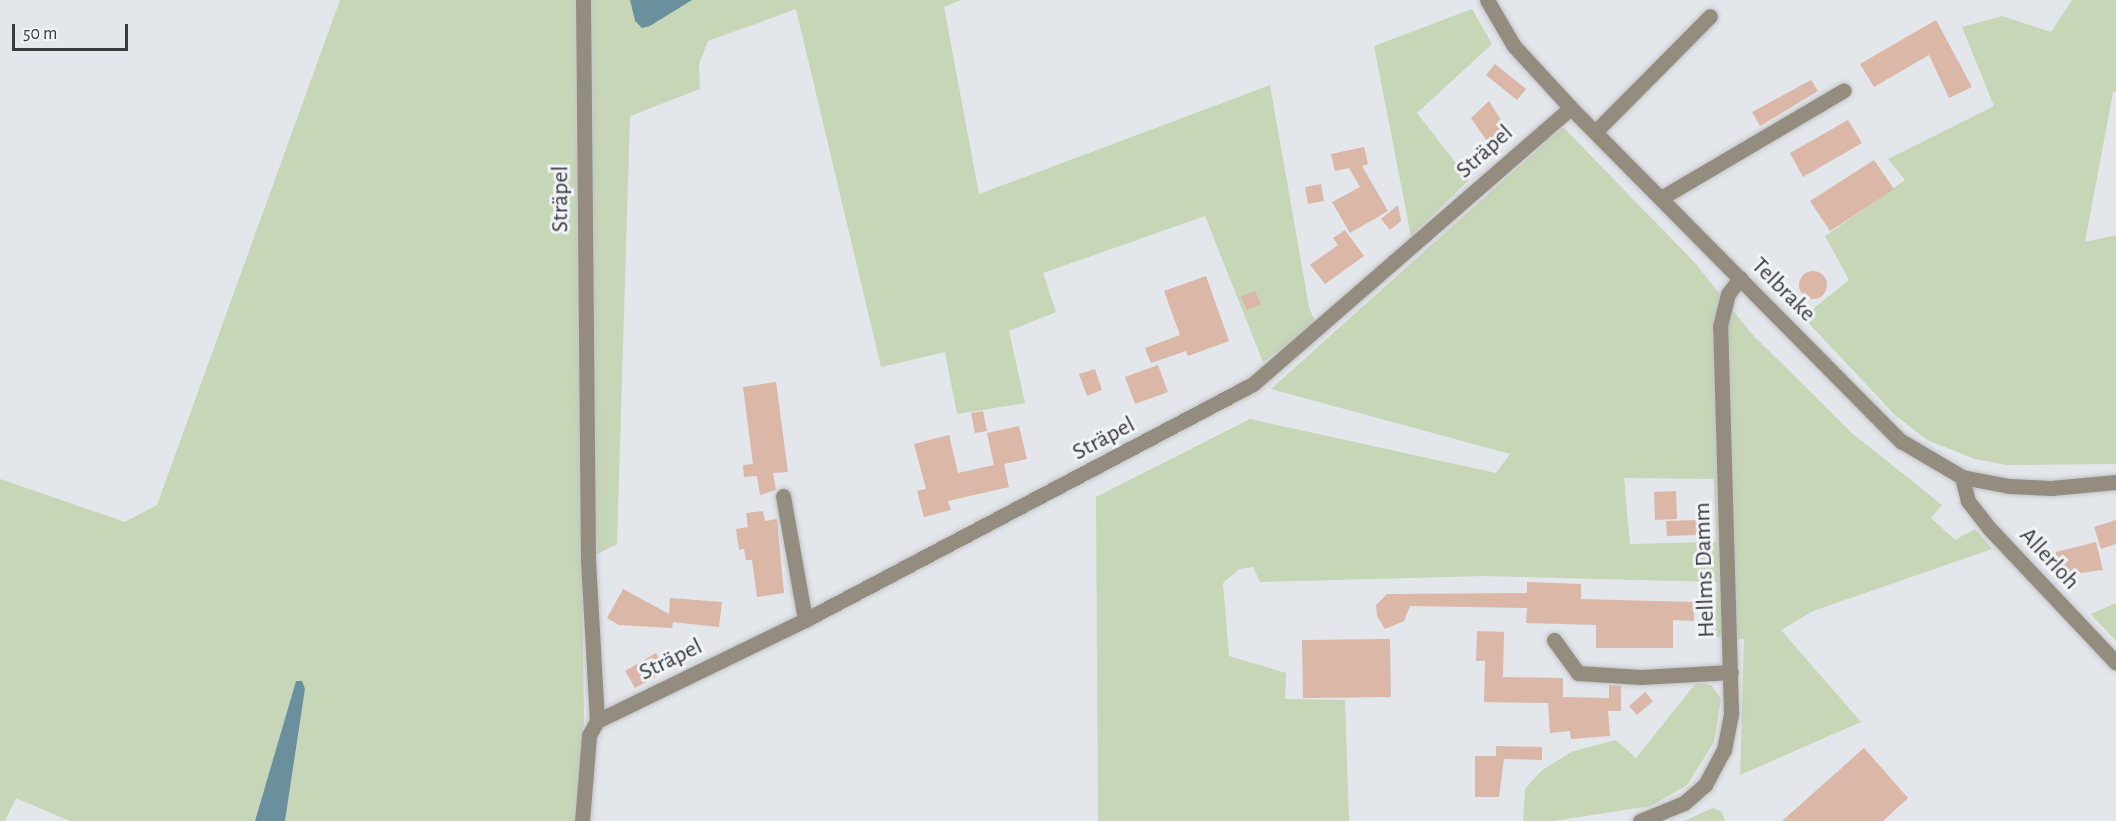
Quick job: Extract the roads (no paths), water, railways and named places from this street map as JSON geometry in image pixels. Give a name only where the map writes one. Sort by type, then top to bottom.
[{"type":"street","name":"Sträpel","points":[[582,821],[589,735],[597,721],[588,559],[583,0]]},
{"type":"street","name":"Telbrake","points":[[1486,0],[1514,46],[1570,108],[1901,441],[1962,477],[2009,486],[2051,488],[2116,482]]},
{"type":"street","points":[[1595,132],[1710,16]]},
{"type":"street","points":[[1661,198],[1844,90]]},
{"type":"street","name":"Sträpel","points":[[597,721],[805,620],[1228,400],[1268,375],[1570,108]]},
{"type":"street","name":"Hellms Damm","points":[[1640,821],[1684,803],[1705,784],[1724,750],[1731,713],[1720,326],[1728,294],[1740,278]]},
{"type":"street","name":"Allerloh","points":[[1962,477],[1968,501],[1989,528],[2116,663]]},
{"type":"street","points":[[783,496],[805,620]]},
{"type":"street","points":[[1554,640],[1578,674],[1641,676],[1731,672]]},
{"type":"water","points":[[630,0],[692,0],[650,26],[642,28],[635,21]]},
{"type":"water","points":[[296,681],[302,681],[305,689],[285,821],[255,821]]}]
